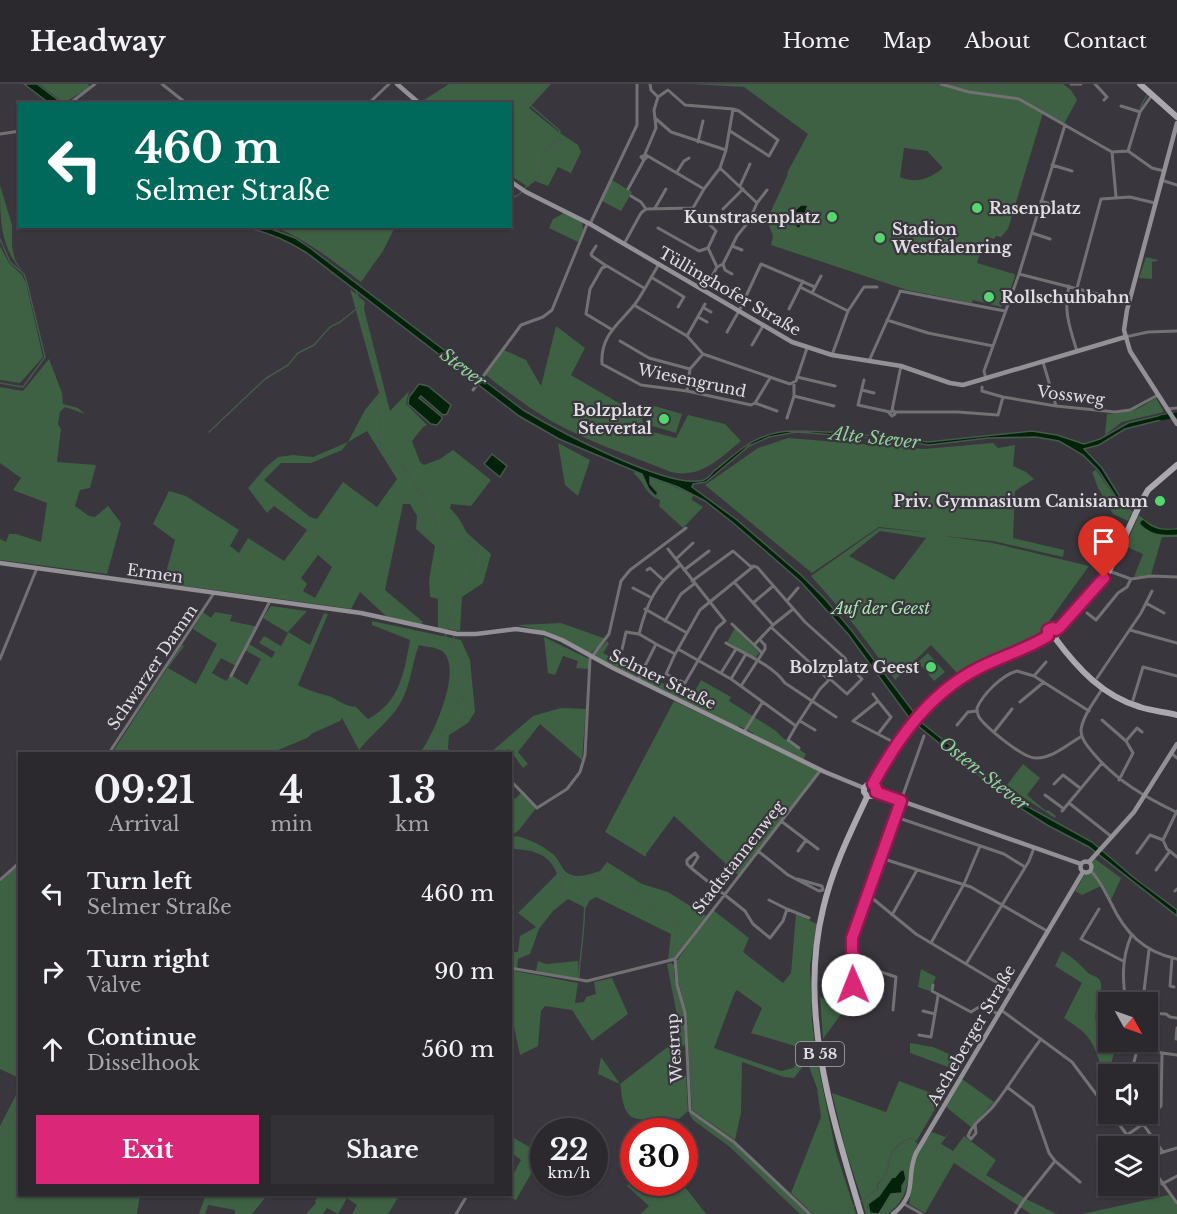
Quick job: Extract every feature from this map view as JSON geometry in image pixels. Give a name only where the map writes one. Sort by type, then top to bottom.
[{"type":"main road","points":[[397,84],[418,102]]},
{"type":"main road","points":[[1140,84],[1177,117]]},
{"type":"main road","points":[[1175,422],[1132,355],[1125,337],[1124,321],[1177,123]]},
{"type":"main road","name":"Tüllinghofer Straße","points":[[512,182],[589,223],[792,342],[832,355],[901,366],[957,384],[969,384],[1125,337]]},
{"type":"main road","points":[[1056,634],[1109,571],[1134,515],[1152,485],[1177,465]]},
{"type":"main road","name":"Ermen","points":[[0,563],[361,613],[450,633]]},
{"type":"main road","points":[[873,784],[911,725],[938,696],[964,676],[1048,636],[1049,629],[1053,628],[1087,677],[1102,689],[1131,704],[1177,715]]},
{"type":"main road","name":"Selmer Straße","points":[[450,633],[476,634],[516,629],[532,630],[556,637],[821,770],[864,788]]},
{"type":"main road","points":[[876,792],[1082,864],[1089,862],[1134,812],[1177,744]]},
{"type":"main road","points":[[873,784],[868,784],[864,792],[867,796],[873,796],[876,792]]},
{"type":"main road","points":[[873,784],[876,792]]},
{"type":"main road","name":"B 58","points":[[861,1214],[837,1132],[824,1076],[817,1026],[815,972],[820,925],[830,881],[845,842],[867,796]]},
{"type":"main road","points":[[1082,864],[1083,872],[1091,871],[1092,867],[1089,862]]},
{"type":"main road","name":"Ascheberger Straße","points":[[904,1204],[911,1188],[912,1166],[916,1154],[1083,872]]},
{"type":"main road","points":[[894,1214],[904,1204]]},
{"type":"street","points":[[72,102],[95,84]]},
{"type":"street","points":[[162,84],[184,102]]},
{"type":"street","points":[[370,102],[389,84]]},
{"type":"street","points":[[474,389],[521,326],[543,317],[552,310],[589,223],[637,125],[637,84]]},
{"type":"street","points":[[650,84],[651,90],[658,97]]},
{"type":"street","points":[[941,84],[969,92],[1013,97],[1112,152],[1128,151],[1152,168],[1164,171]]},
{"type":"street","points":[[1071,84],[1081,84]]},
{"type":"street","points":[[1095,84],[1107,97],[1104,99]]},
{"type":"street","points":[[628,189],[645,157],[656,128],[654,110],[658,97],[668,90],[685,105],[739,111],[778,140],[769,156],[730,131]]},
{"type":"street","points":[[1128,151],[1140,112],[1150,93]]},
{"type":"street","points":[[1121,106],[1140,112]]},
{"type":"street","points":[[693,208],[720,168],[726,150],[733,109]]},
{"type":"street","points":[[655,118],[671,132],[726,150]]},
{"type":"street","points":[[698,142],[703,121]]},
{"type":"street","points":[[656,128],[662,124]]},
{"type":"street","points":[[986,379],[984,371],[1019,273],[1065,125]]},
{"type":"street","points":[[0,135],[18,131]]},
{"type":"street","points":[[1112,152],[1116,197]]},
{"type":"street","points":[[645,157],[677,172],[704,189]]},
{"type":"street","points":[[677,172],[684,160],[689,158]]},
{"type":"street","points":[[723,209],[741,188],[750,165]]},
{"type":"street","points":[[1052,165],[1072,171]]},
{"type":"street","points":[[720,168],[757,203]]},
{"type":"street","points":[[1161,180],[1177,185]]},
{"type":"street","points":[[655,208],[666,189]]},
{"type":"street","points":[[704,291],[717,267],[723,264],[757,203],[767,190]]},
{"type":"street","points":[[631,196],[641,202],[646,209]]},
{"type":"street","points":[[1077,288],[1101,200],[1130,197],[1155,203]]},
{"type":"street","points":[[1041,201],[1060,207]]},
{"type":"street","points":[[646,209],[693,208],[716,231],[708,248],[699,251],[658,228]]},
{"type":"street","points":[[624,244],[646,209]]},
{"type":"street","points":[[1032,233],[1050,239]]},
{"type":"street","points":[[596,246],[592,256],[644,288]]},
{"type":"street","points":[[732,246],[742,250]]},
{"type":"street","points":[[708,248],[717,267]]},
{"type":"street","name":"Wiesengrund","points":[[659,264],[634,305],[611,330],[602,364],[641,385],[687,391],[751,405],[755,403],[777,411]]},
{"type":"street","points":[[723,264],[725,270],[732,274]]},
{"type":"street","points":[[727,332],[761,264],[815,287]]},
{"type":"street","points":[[605,266],[590,289],[586,314],[611,330]]},
{"type":"street","points":[[1019,273],[1129,302]]},
{"type":"street","points":[[651,276],[684,297],[678,307]]},
{"type":"street","points":[[812,293],[821,276]]},
{"type":"street","points":[[789,309],[803,281]]},
{"type":"street","points":[[1069,286],[1066,307],[1077,351]]},
{"type":"street","points":[[800,287],[848,311]]},
{"type":"street","points":[[832,355],[848,311],[864,287],[877,287]]},
{"type":"street","points":[[869,361],[901,291],[1005,311]]},
{"type":"street","points":[[634,305],[687,336],[703,354],[770,378],[794,384]]},
{"type":"street","points":[[687,336],[704,306],[711,312]]},
{"type":"street","points":[[698,318],[707,322]]},
{"type":"street","points":[[887,320],[928,333],[993,346]]},
{"type":"street","points":[[752,345],[763,326]]},
{"type":"street","name":"Tüllinghofer Straße","points":[[1125,337],[1148,332],[1177,331]]},
{"type":"street","points":[[620,341],[649,358],[690,369]]},
{"type":"street","points":[[787,418],[794,396],[794,384],[807,348]]},
{"type":"street","points":[[687,391],[690,369],[703,354]]},
{"type":"street","points":[[1042,362],[1056,406]]},
{"type":"street","points":[[892,412],[901,366]]},
{"type":"street","points":[[797,377],[835,386]]},
{"type":"street","points":[[755,403],[770,378]]},
{"type":"street","points":[[857,411],[864,380]]},
{"type":"street","name":"Vossweg","points":[[981,387],[982,391],[1003,397],[1056,406],[1124,412],[1158,395]]},
{"type":"street","points":[[862,390],[874,393]]},
{"type":"street","points":[[794,396],[834,405]]},
{"type":"street","points":[[858,405],[892,412],[958,412],[998,415],[1003,397]]},
{"type":"street","points":[[1168,410],[1177,408]]},
{"type":"street","points":[[512,782],[537,808],[567,789],[576,779],[585,755],[592,657],[609,634],[618,587],[630,570],[686,528]]},
{"type":"street","points":[[676,560],[693,543]]},
{"type":"street","points":[[668,549],[693,583],[709,603],[725,621],[717,628],[684,683],[666,674],[700,610],[709,603],[735,583],[754,566]]},
{"type":"street","points":[[684,570],[709,551]]},
{"type":"street","points":[[665,621],[681,594],[733,551],[750,566],[754,566],[862,679],[849,693],[845,693],[772,627],[735,583]]},
{"type":"street","points":[[639,634],[645,609],[662,579],[680,565]]},
{"type":"street","points":[[0,659],[37,568]]},
{"type":"street","points":[[647,570],[650,568],[662,579]]},
{"type":"street","points":[[1109,571],[1131,579],[1153,576],[1177,577]]},
{"type":"street","points":[[1087,614],[1096,620],[1118,593],[1127,587],[1131,579]]},
{"type":"street","points":[[753,603],[773,586]]},
{"type":"street","points":[[633,588],[652,598]]},
{"type":"street","points":[[787,601],[798,588]]},
{"type":"street","points":[[1097,678],[1130,630],[1152,591]]},
{"type":"street","name":"Schwarzer Damm","points":[[110,752],[214,593]]},
{"type":"street","points":[[231,676],[271,601]]},
{"type":"street","points":[[1146,603],[1164,613]]},
{"type":"street","points":[[645,609],[687,633]]},
{"type":"street","points":[[754,645],[793,609]]},
{"type":"street","points":[[732,624],[762,653]]},
{"type":"street","points":[[1130,630],[1177,643]]},
{"type":"street","points":[[621,654],[626,632],[639,634],[675,654]]},
{"type":"street","points":[[741,686],[765,649],[765,645],[760,640]]},
{"type":"street","points":[[726,643],[780,676],[785,683],[837,717]]},
{"type":"street","points":[[638,680],[656,644]]},
{"type":"street","points":[[678,649],[731,679],[796,726]]},
{"type":"street","points":[[721,673],[736,649]]},
{"type":"street","points":[[731,679],[746,654]]},
{"type":"street","points":[[799,748],[788,740],[812,701],[847,662]]},
{"type":"street","points":[[1034,676],[1046,662]]},
{"type":"street","points":[[1132,700],[1143,667],[1177,676]]},
{"type":"street","points":[[1082,736],[1050,756],[1035,758],[1021,752],[981,720],[977,711],[978,705],[987,694],[1013,672],[1023,672],[1034,676],[1089,711]]},
{"type":"street","points":[[1020,702],[1044,682]]},
{"type":"street","points":[[1102,689],[1089,711],[1082,728],[1082,736],[1102,764],[1119,780],[1177,812],[1163,840]]},
{"type":"street","points":[[873,694],[891,717],[878,734]]},
{"type":"street","points":[[878,701],[853,721],[897,744]]},
{"type":"street","points":[[744,732],[762,702]]},
{"type":"street","points":[[994,732],[1012,709]]},
{"type":"street","points":[[957,725],[968,712],[977,711]]},
{"type":"street","points":[[1102,720],[1126,741],[1133,753],[1119,780]]},
{"type":"street","points":[[800,721],[815,730]]},
{"type":"street","points":[[1126,741],[1137,728],[1142,732]]},
{"type":"street","points":[[853,993],[857,964],[852,951],[852,938],[924,736]]},
{"type":"street","points":[[1171,753],[1177,758]]},
{"type":"street","points":[[1045,795],[1063,810],[1102,764]]},
{"type":"street","name":"Stadtstannenweg","points":[[675,959],[821,770]]},
{"type":"street","points":[[1054,784],[1063,775],[1080,788]]},
{"type":"street","points":[[1070,803],[1112,837]]},
{"type":"street","points":[[895,817],[1004,854],[1025,867]]},
{"type":"street","points":[[781,821],[818,849]]},
{"type":"street","points":[[1137,853],[1150,835],[1163,840],[1177,857]]},
{"type":"street","points":[[798,851],[806,840]]},
{"type":"street","points":[[931,943],[964,884],[980,846]]},
{"type":"street","points":[[966,964],[1025,867],[1034,848]]},
{"type":"street","points":[[758,851],[788,875],[819,891],[823,890],[822,886],[797,879]]},
{"type":"street","points":[[1156,870],[1170,851]]},
{"type":"street","points":[[691,868],[698,857],[694,853],[686,862],[691,868],[745,910],[755,926],[771,938],[780,926],[787,909]]},
{"type":"street","points":[[881,858],[964,884],[1003,904],[1047,931]]},
{"type":"street","points":[[0,880],[18,864]]},
{"type":"street","points":[[892,915],[917,870]]},
{"type":"street","points":[[1091,871],[1102,886],[1118,919],[1131,936],[1149,950],[1175,959],[1170,986],[1174,987]]},
{"type":"street","points":[[868,893],[892,915],[931,943],[1011,991]]},
{"type":"street","points":[[866,899],[872,898]]},
{"type":"street","points":[[770,900],[809,918]]},
{"type":"street","points":[[1099,909],[1081,939],[1123,961]]},
{"type":"street","points":[[1125,992],[1123,961],[1131,936]]},
{"type":"street","points":[[1144,991],[1149,950]]},
{"type":"street","points":[[512,968],[591,981],[675,959]]},
{"type":"street","name":"Westrup","points":[[675,959],[677,984],[685,1013],[690,1111],[734,1142],[810,1214]]},
{"type":"street","points":[[857,964],[896,977],[893,1010]]},
{"type":"street","points":[[933,985],[931,989],[938,996],[958,1003],[971,1012],[982,1005],[999,1012],[1041,1039],[1076,1066],[1098,1096]]},
{"type":"street","points":[[919,1035],[932,1037],[938,996]]},
{"type":"street","points":[[923,1011],[935,1014]]},
{"type":"street","points":[[1158,1014],[1177,1018]]},
{"type":"street","points":[[1176,1039],[1177,1028]]},
{"type":"street","points":[[975,1124],[992,1108],[1041,1039]]},
{"type":"street","points":[[1157,1052],[1177,1055]]},
{"type":"street","points":[[1158,1109],[1161,1106],[1162,1054]]},
{"type":"street","points":[[1007,1087],[1033,1107],[1047,1148],[1055,1161],[1080,1182]]},
{"type":"street","points":[[1119,1124],[1127,1135],[1143,1124],[1163,1152]]},
{"type":"street","points":[[1158,1155],[1177,1148]]},
{"type":"street","points":[[1016,1214],[1024,1200],[1055,1161]]},
{"type":"street","points":[[1162,1184],[1177,1176]]},
{"type":"street","points":[[1158,1178],[1177,1203]]},
{"type":"street","points":[[456,1214],[467,1196]]},
{"type":"street","points":[[904,1204],[922,1214]]},
{"type":"green space","points":[[39,84],[88,84],[90,87],[66,102]]},
{"type":"green space","points":[[449,84],[551,84],[529,108],[578,145],[581,152],[571,173],[558,167],[548,186],[535,181],[528,187],[512,176],[512,102],[426,102],[424,100]]},
{"type":"green space","points":[[691,84],[1063,84],[1071,90],[1077,100],[1064,124],[1043,113],[1008,229],[1001,237],[996,236],[994,239],[987,237],[982,246],[977,263],[1015,276],[1005,305],[1001,307],[973,300],[972,303],[907,290],[771,245],[773,236],[767,220],[787,173],[808,134],[744,87]],"holes":[[[904,148],[927,151],[943,168],[923,179],[912,180],[900,177]]]},
{"type":"green space","points":[[612,180],[632,192],[621,211],[602,201]]},
{"type":"green space","points":[[0,185],[12,225],[15,260],[23,272],[10,253],[3,232]]},
{"type":"green space","points":[[564,213],[582,221],[583,230],[578,242],[549,228],[553,219]]},
{"type":"green space","points":[[277,228],[394,228],[383,251],[361,282],[287,232]]},
{"type":"green space","points":[[0,246],[9,263],[22,275],[26,283],[43,357],[20,383],[0,380]]},
{"type":"green space","points":[[1146,257],[1158,260],[1152,262],[1152,279],[1139,278]]},
{"type":"green space","points":[[350,289],[365,302],[364,309],[390,411],[409,391],[406,404],[427,425],[412,441],[420,462],[424,465],[440,459],[453,450],[491,480],[471,506],[451,504],[450,508],[467,533],[491,554],[483,583],[462,597],[460,631],[438,628],[438,599],[430,597],[429,580],[435,546],[416,529],[417,516],[410,504],[403,504],[385,590],[423,622],[421,625],[387,617],[360,592],[351,609],[163,583],[175,540],[153,524],[169,491],[186,496],[239,530],[230,546],[239,553],[248,538],[284,561],[307,530],[274,506],[267,513],[248,488],[278,457],[293,455],[313,457],[348,442],[365,410],[379,393]],"holes":[[[367,431],[397,479],[377,507],[343,482],[317,519],[310,517],[264,480],[281,463],[311,463],[342,450],[348,442]],[[318,555],[332,567],[315,598],[303,591],[307,584],[301,578]]]},
{"type":"green space","points":[[556,326],[585,348],[571,375],[641,416],[645,430],[676,438],[688,415],[725,424],[741,441],[718,460],[701,470],[671,472],[565,429],[526,405],[486,375],[504,350],[526,360],[541,386]]},
{"type":"green space","points":[[49,359],[62,393],[63,404],[78,408],[85,414],[65,407],[60,412],[58,424],[61,429],[57,462],[96,465],[90,488],[80,490],[75,506],[89,516],[95,517],[108,506],[121,523],[107,574],[0,560],[0,539],[6,542],[9,534],[41,542],[47,503],[13,490],[21,478],[0,463],[0,387],[23,391]]},
{"type":"green space","points":[[1156,398],[1164,412],[1122,422],[1105,435],[1107,414],[1133,410]]},
{"type":"green space","name":"Bolzplatz Stevertal","points":[[651,405],[682,414],[676,433],[646,424]]},
{"type":"green space","name":"Auf der Geest","points":[[788,438],[924,449],[993,443],[998,448],[1015,445],[1013,466],[1034,479],[1015,491],[1013,538],[1064,550],[1063,557],[993,541],[944,536],[993,543],[1089,566],[1037,638],[959,675],[931,645],[895,680],[855,626],[811,576],[879,528],[930,533],[879,527],[812,573],[705,485],[758,448]],"holes":[[[880,531],[926,538],[894,580],[849,556]]]},
{"type":"green space","points":[[558,443],[590,460],[578,496],[565,485]]},
{"type":"green space","points":[[1096,470],[1120,504],[1131,514],[1128,521],[1113,514],[1098,488],[1092,472]]},
{"type":"green space","points":[[635,471],[642,474],[650,492],[657,491],[650,483],[649,477],[693,494],[692,500],[703,507],[683,528],[659,506],[660,500],[648,492],[634,474]]},
{"type":"green space","points":[[1139,515],[1157,527],[1177,528],[1177,537],[1162,537],[1151,575],[1134,577],[1143,554],[1125,546]]},
{"type":"green space","points":[[271,606],[307,611],[288,632],[310,645],[324,613],[328,614],[298,685],[356,707],[368,719],[379,712],[394,695],[403,675],[410,640],[372,625],[372,621],[461,640],[470,660],[475,712],[468,723],[449,735],[448,748],[450,752],[421,752],[432,732],[444,702],[450,672],[448,660],[442,651],[419,645],[402,700],[393,714],[359,750],[342,718],[307,738],[273,752],[113,752],[182,645],[184,646],[168,668],[196,684],[217,644],[193,629],[203,612],[211,618],[215,612],[232,615],[230,621],[258,627],[249,644],[272,658],[275,652],[259,643],[264,636],[281,646],[288,633],[263,618]],"holes":[[[245,650],[261,659],[247,685],[231,675],[226,681],[212,673],[221,658],[236,666]]]},
{"type":"green space","points":[[561,623],[606,639],[590,654],[543,631],[517,625]]},
{"type":"green space","points":[[735,628],[759,653],[756,657],[753,658],[727,642]]},
{"type":"green space","points":[[544,637],[589,659],[588,669],[576,668],[578,661],[563,656],[555,675],[548,673]]},
{"type":"green space","points":[[607,641],[609,644],[603,653],[691,698],[701,680],[731,697],[729,701],[776,731],[806,754],[803,760],[739,726],[738,728],[593,656]]},
{"type":"green space","name":"Bolzplatz Geest","points":[[928,653],[945,672],[934,681],[918,662]]},
{"type":"green space","points":[[674,701],[819,771],[738,875],[674,816],[646,857],[605,832]]},
{"type":"green space","points":[[561,708],[586,709],[582,760],[540,724],[518,752],[528,764],[523,768],[509,749],[504,752],[491,752],[533,716]]},
{"type":"green space","points":[[1023,764],[1040,778],[1027,795],[1046,811],[1056,816],[1055,818],[1007,785]]},
{"type":"green space","points":[[523,791],[537,807],[512,835],[512,796],[515,799]]},
{"type":"green space","points":[[516,836],[536,843],[550,852],[564,870],[575,876],[600,871],[607,862],[642,884],[668,892],[706,916],[674,958],[668,960],[671,934],[596,897],[589,901],[586,908],[568,899],[553,911],[539,929],[530,954],[518,959],[517,968],[512,967],[512,952],[518,952],[520,936],[536,927],[518,913],[557,874],[550,861],[544,857],[532,851],[512,849],[512,839]]},
{"type":"green space","points":[[1095,859],[1121,878],[1110,902],[1101,886],[1082,895],[1075,891],[1085,874],[1094,869],[1092,862]]},
{"type":"green space","points":[[18,865],[18,1078],[0,1069],[0,882]]},
{"type":"green space","points":[[713,910],[749,938],[743,952],[783,983],[791,973],[796,914],[817,924],[810,966],[812,1022],[817,1060],[836,1152],[856,1214],[813,1214],[791,1193],[821,1117],[817,1088],[807,1061],[794,1078],[784,1077],[742,1062],[741,1113],[735,1140],[692,1110],[686,1013],[676,962]],"holes":[[[737,990],[762,1008],[751,1033],[809,1050],[793,1068],[781,1071],[714,1048]]]},
{"type":"green space","points":[[1062,951],[1088,973],[1099,979],[1101,991],[1098,992],[1095,1015],[1098,1027],[1098,1052],[1114,1052],[1111,1064],[1100,1064],[1088,1038],[1079,1028],[1064,1018],[1082,983],[1055,966]]},
{"type":"green space","points":[[538,961],[546,964],[578,961],[579,979],[536,971]]},
{"type":"green space","points":[[670,963],[674,965],[674,976],[684,1014],[685,1045],[674,1049],[676,1075],[686,1076],[688,1111],[680,1118],[663,1116],[636,1118],[626,1111],[620,1084],[679,1038],[667,964]]},
{"type":"green space","points":[[921,969],[936,977],[930,991],[918,987]]},
{"type":"green space","points":[[512,970],[578,983],[575,1003],[584,1002],[586,997],[596,994],[594,982],[612,978],[628,1014],[592,1041],[572,1010],[545,1006],[541,1011],[538,1046],[520,1055],[513,1022]]},
{"type":"green space","points":[[820,997],[844,1010],[823,1039]]},
{"type":"green space","points":[[910,1043],[933,1047],[965,1061],[959,1071],[910,1053]]},
{"type":"green space","points":[[601,1057],[620,1084],[598,1074]]},
{"type":"green space","points":[[962,1079],[994,1102],[971,1127],[946,1107]]},
{"type":"green space","points":[[899,1081],[942,1097],[917,1140],[910,1138],[894,1149],[886,1173],[877,1183],[876,1190],[862,1200],[845,1148],[832,1093],[886,1112]]},
{"type":"green space","points":[[18,1091],[18,1196],[140,1196],[137,1214],[0,1214],[0,1126]]},
{"type":"green space","points":[[691,1112],[734,1143],[809,1214],[800,1214],[730,1147],[698,1124],[698,1118],[692,1118],[689,1114]]},
{"type":"green space","points":[[951,1130],[941,1144],[953,1151],[964,1136],[996,1160],[986,1175],[1057,1214],[1031,1214],[954,1163],[925,1213],[909,1204],[914,1163],[918,1151],[932,1132],[945,1137]]},
{"type":"green space","points":[[514,1138],[530,1147],[530,1176],[516,1200],[508,1196],[512,1196],[512,1176],[521,1160],[512,1153]]},
{"type":"green space","points":[[907,1140],[914,1140],[918,1144],[902,1198],[888,1214],[878,1214],[891,1194],[900,1194],[906,1179],[903,1169],[897,1176],[893,1176],[879,1196],[867,1207],[872,1214],[866,1214],[862,1201],[877,1191],[878,1184],[886,1174],[894,1151]]},
{"type":"green space","points":[[1169,1195],[1177,1205],[1177,1214],[1082,1214]]},
{"type":"green space","points":[[205,1196],[266,1196],[252,1214],[235,1214],[235,1210],[208,1205],[205,1214],[199,1214]]},
{"type":"green space","points":[[319,1196],[399,1196],[388,1214],[352,1214],[357,1205],[347,1198],[338,1214],[327,1208],[323,1214],[306,1214],[316,1203]]},
{"type":"green space","points":[[638,1196],[692,1196],[706,1214],[640,1214],[649,1206]]},
{"type":"water","points":[[24,84],[37,84],[61,102],[48,102]]},
{"type":"water","points":[[801,205],[808,205],[800,228],[797,228],[793,221],[793,212]]},
{"type":"water","points":[[244,228],[269,228],[295,238],[310,248],[523,410],[585,443],[640,468],[688,481],[706,479],[743,448],[756,440],[780,432],[792,431],[844,432],[928,442],[1032,431],[1057,435],[1084,444],[1100,439],[1128,423],[1166,414],[1169,418],[1125,429],[1099,445],[1084,449],[1102,468],[1125,505],[1146,527],[1120,503],[1098,470],[1083,455],[1059,441],[1036,437],[988,438],[929,445],[887,439],[796,432],[769,437],[749,446],[706,482],[693,484],[692,487],[737,520],[825,599],[922,723],[1025,805],[1092,842],[1177,910],[1177,916],[1089,847],[1017,806],[910,719],[848,634],[801,582],[705,501],[678,487],[650,477],[650,484],[658,493],[656,496],[649,489],[642,474],[559,439],[519,416],[307,253],[274,236]]},
{"type":"water","points":[[419,384],[428,386],[451,405],[447,414],[443,415],[421,396],[419,398],[442,417],[437,425],[431,424],[408,404],[409,397]]},
{"type":"water","points":[[492,454],[507,466],[500,477],[484,464]]},
{"type":"water","points":[[904,1169],[906,1179],[902,1186],[902,1193],[891,1194],[878,1214],[870,1213],[868,1204],[879,1196],[893,1176],[895,1177]]},
{"type":"waterway","points":[[525,188],[538,176],[546,148],[559,137],[560,131],[529,104],[549,84]]},
{"type":"waterway","points":[[1140,108],[1148,93]]},
{"type":"waterway","points":[[512,197],[522,192]]},
{"type":"waterway","points":[[0,239],[10,262],[24,274],[45,357],[23,387],[0,383]]},
{"type":"waterway","points":[[356,290],[359,301]]},
{"type":"waterway","points":[[360,305],[381,392],[377,400],[380,444],[400,462],[445,536],[469,540],[477,549],[476,560],[452,607],[451,614],[455,631]]},
{"type":"waterway","points":[[209,432],[265,379],[288,365],[298,353],[314,345],[330,327],[360,306]]},
{"type":"waterway","points":[[1161,418],[1177,415]]},
{"type":"waterway","points":[[1143,523],[1159,532],[1177,532]]},
{"type":"waterway","points":[[447,629],[451,614]]},
{"type":"waterway","points":[[446,634],[444,641],[456,649]]},
{"type":"waterway","points":[[443,752],[439,749],[443,733],[464,718],[456,705],[466,692],[469,683],[466,669],[454,643],[454,636]]},
{"type":"waterway","points":[[430,752],[439,740]]},
{"type":"waterway","points":[[512,846],[532,849],[548,858],[559,873],[563,895]]},
{"type":"waterway","points":[[557,868],[572,879],[597,876],[616,886],[639,893],[650,906],[677,924],[671,958]]},
{"type":"waterway","points":[[578,881],[584,899],[579,978]]},
{"type":"waterway","points":[[671,963],[672,986],[686,1030]]},
{"type":"waterway","points":[[687,1031],[691,1034],[694,1108],[692,1111]]},
{"type":"waterway","points":[[0,1136],[18,1104]]},
{"type":"waterway","points":[[691,1114],[732,1146],[798,1210],[805,1212]]},
{"type":"waterway","points":[[859,1202],[876,1191],[877,1183],[883,1179],[894,1150],[910,1139],[916,1140]]},
{"type":"waterway","points":[[926,1146],[948,1152],[987,1181],[1045,1214]]},
{"type":"waterway","points":[[204,1214],[210,1196]]},
{"type":"waterway","points":[[813,1211],[837,1213],[855,1205]]},
{"type":"place","name":"Rasenplatz","points":[[977,208]]},
{"type":"place","name":"Kunstrasenplatz","points":[[832,217]]},
{"type":"place","name":"Stadion Westfalenring","points":[[880,238]]},
{"type":"place","name":"Rollschuhbahn","points":[[989,297]]},
{"type":"place","name":"Bolzplatz Stevertal","points":[[664,419]]},
{"type":"place","name":"Priv. Gymnasium Canisianum","points":[[1160,501]]},
{"type":"place","name":"Bolzplatz Geest","points":[[931,667]]},
{"type":"route","points":[[853,985],[857,964],[853,957],[852,938],[901,801],[876,792],[873,784],[887,759],[926,707],[957,680],[1048,636],[1048,630],[1053,628],[1056,630],[1060,627],[1104,578]]},
{"type":"water label","name":"Stever","points":[[463,368]]},
{"type":"water label","name":"Alte Stever","points":[[875,438]]},
{"type":"water label","name":"Osten-Stever","points":[[984,774]]}]
